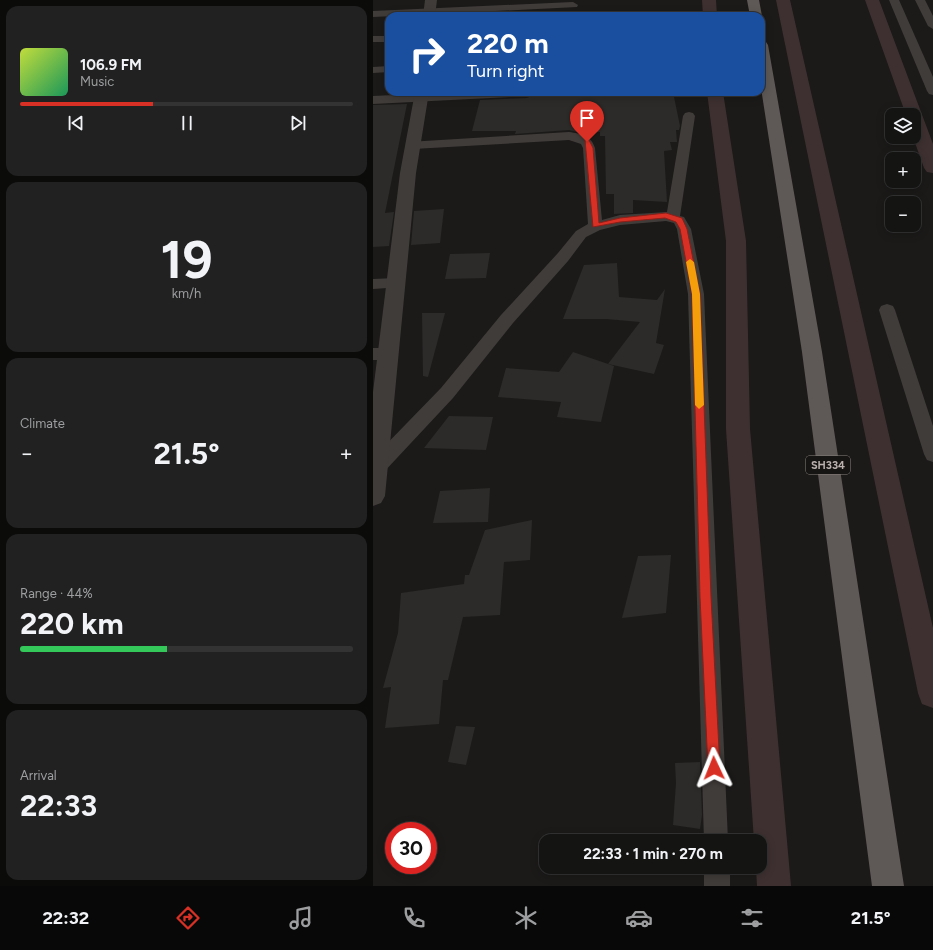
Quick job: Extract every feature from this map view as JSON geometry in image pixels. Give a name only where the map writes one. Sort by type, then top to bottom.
[{"type":"main road","points":[[753,0],[755,12]]},
{"type":"main road","name":"SH334","points":[[765,70],[813,360],[888,886]]},
{"type":"street","points":[[895,0],[933,91]]},
{"type":"street","points":[[920,0],[933,26]]},
{"type":"street","points":[[396,12],[430,9],[573,5]]},
{"type":"street","points":[[373,14],[385,13]]},
{"type":"street","points":[[373,39],[385,39]]},
{"type":"street","points":[[373,70],[385,69]]},
{"type":"street","points":[[373,100],[412,96]]},
{"type":"street","points":[[373,496],[381,354],[396,283],[408,173],[422,96]]},
{"type":"street","points":[[673,217],[689,116]]},
{"type":"street","points":[[413,145],[569,136],[580,138],[587,142],[589,148],[595,226]]},
{"type":"street","points":[[375,468],[447,393],[507,319],[581,234],[595,226],[620,220],[666,216],[679,220],[684,229],[696,294],[705,589],[714,754],[716,834]]},
{"type":"street","points":[[373,284],[396,283]]},
{"type":"street","points":[[887,310],[933,454]]},
{"type":"street","points":[[717,874],[717,886]]},
{"type":"building","points":[[531,96],[674,96],[680,126],[679,130],[676,130],[677,142],[670,142],[672,150],[664,151],[667,202],[633,200],[633,213],[614,214],[614,194],[606,194],[605,136],[600,136],[600,132],[581,133],[569,130],[515,134],[516,131],[472,131],[480,100],[527,98]]},
{"type":"building","points":[[407,104],[385,213],[394,212],[389,246],[373,247],[373,105]]},
{"type":"building","points":[[444,209],[440,243],[411,245],[414,211]]},
{"type":"building","points":[[490,253],[486,278],[445,279],[450,254]]},
{"type":"building","points":[[617,263],[619,297],[657,300],[665,289],[656,343],[664,345],[654,374],[608,364],[640,322],[606,319],[563,319],[584,265]]},
{"type":"building","points":[[422,313],[445,313],[428,377],[423,376]]},
{"type":"building","points":[[573,352],[614,366],[601,422],[557,417],[561,402],[498,397],[506,368],[559,372]]},
{"type":"building","points":[[449,416],[493,417],[486,450],[424,448]]},
{"type":"building","points":[[490,488],[488,522],[433,523],[440,491]]},
{"type":"building","points":[[532,520],[530,560],[504,562],[500,615],[463,617],[448,680],[443,680],[439,724],[385,728],[391,687],[383,688],[398,633],[401,593],[464,584],[465,575],[469,575],[485,530]]},
{"type":"building","points":[[671,555],[666,613],[622,618],[638,556]]},
{"type":"building","points":[[456,726],[475,727],[466,765],[448,762]]},
{"type":"building","points":[[700,762],[702,815],[700,829],[673,825],[676,783],[675,763]]},
{"type":"waterway","points":[[709,0],[710,12]]},
{"type":"waterway","points":[[783,0],[933,693]]},
{"type":"waterway","points":[[872,0],[933,168]]},
{"type":"waterway","points":[[716,96],[736,241],[738,429],[774,886]]},
{"type":"slow traffic","points":[[690,262],[696,294],[699,405]]},
{"type":"route","points":[[587,142],[589,148],[595,226],[620,220],[666,216],[679,220],[684,229],[696,294],[706,597],[714,768]]}]
